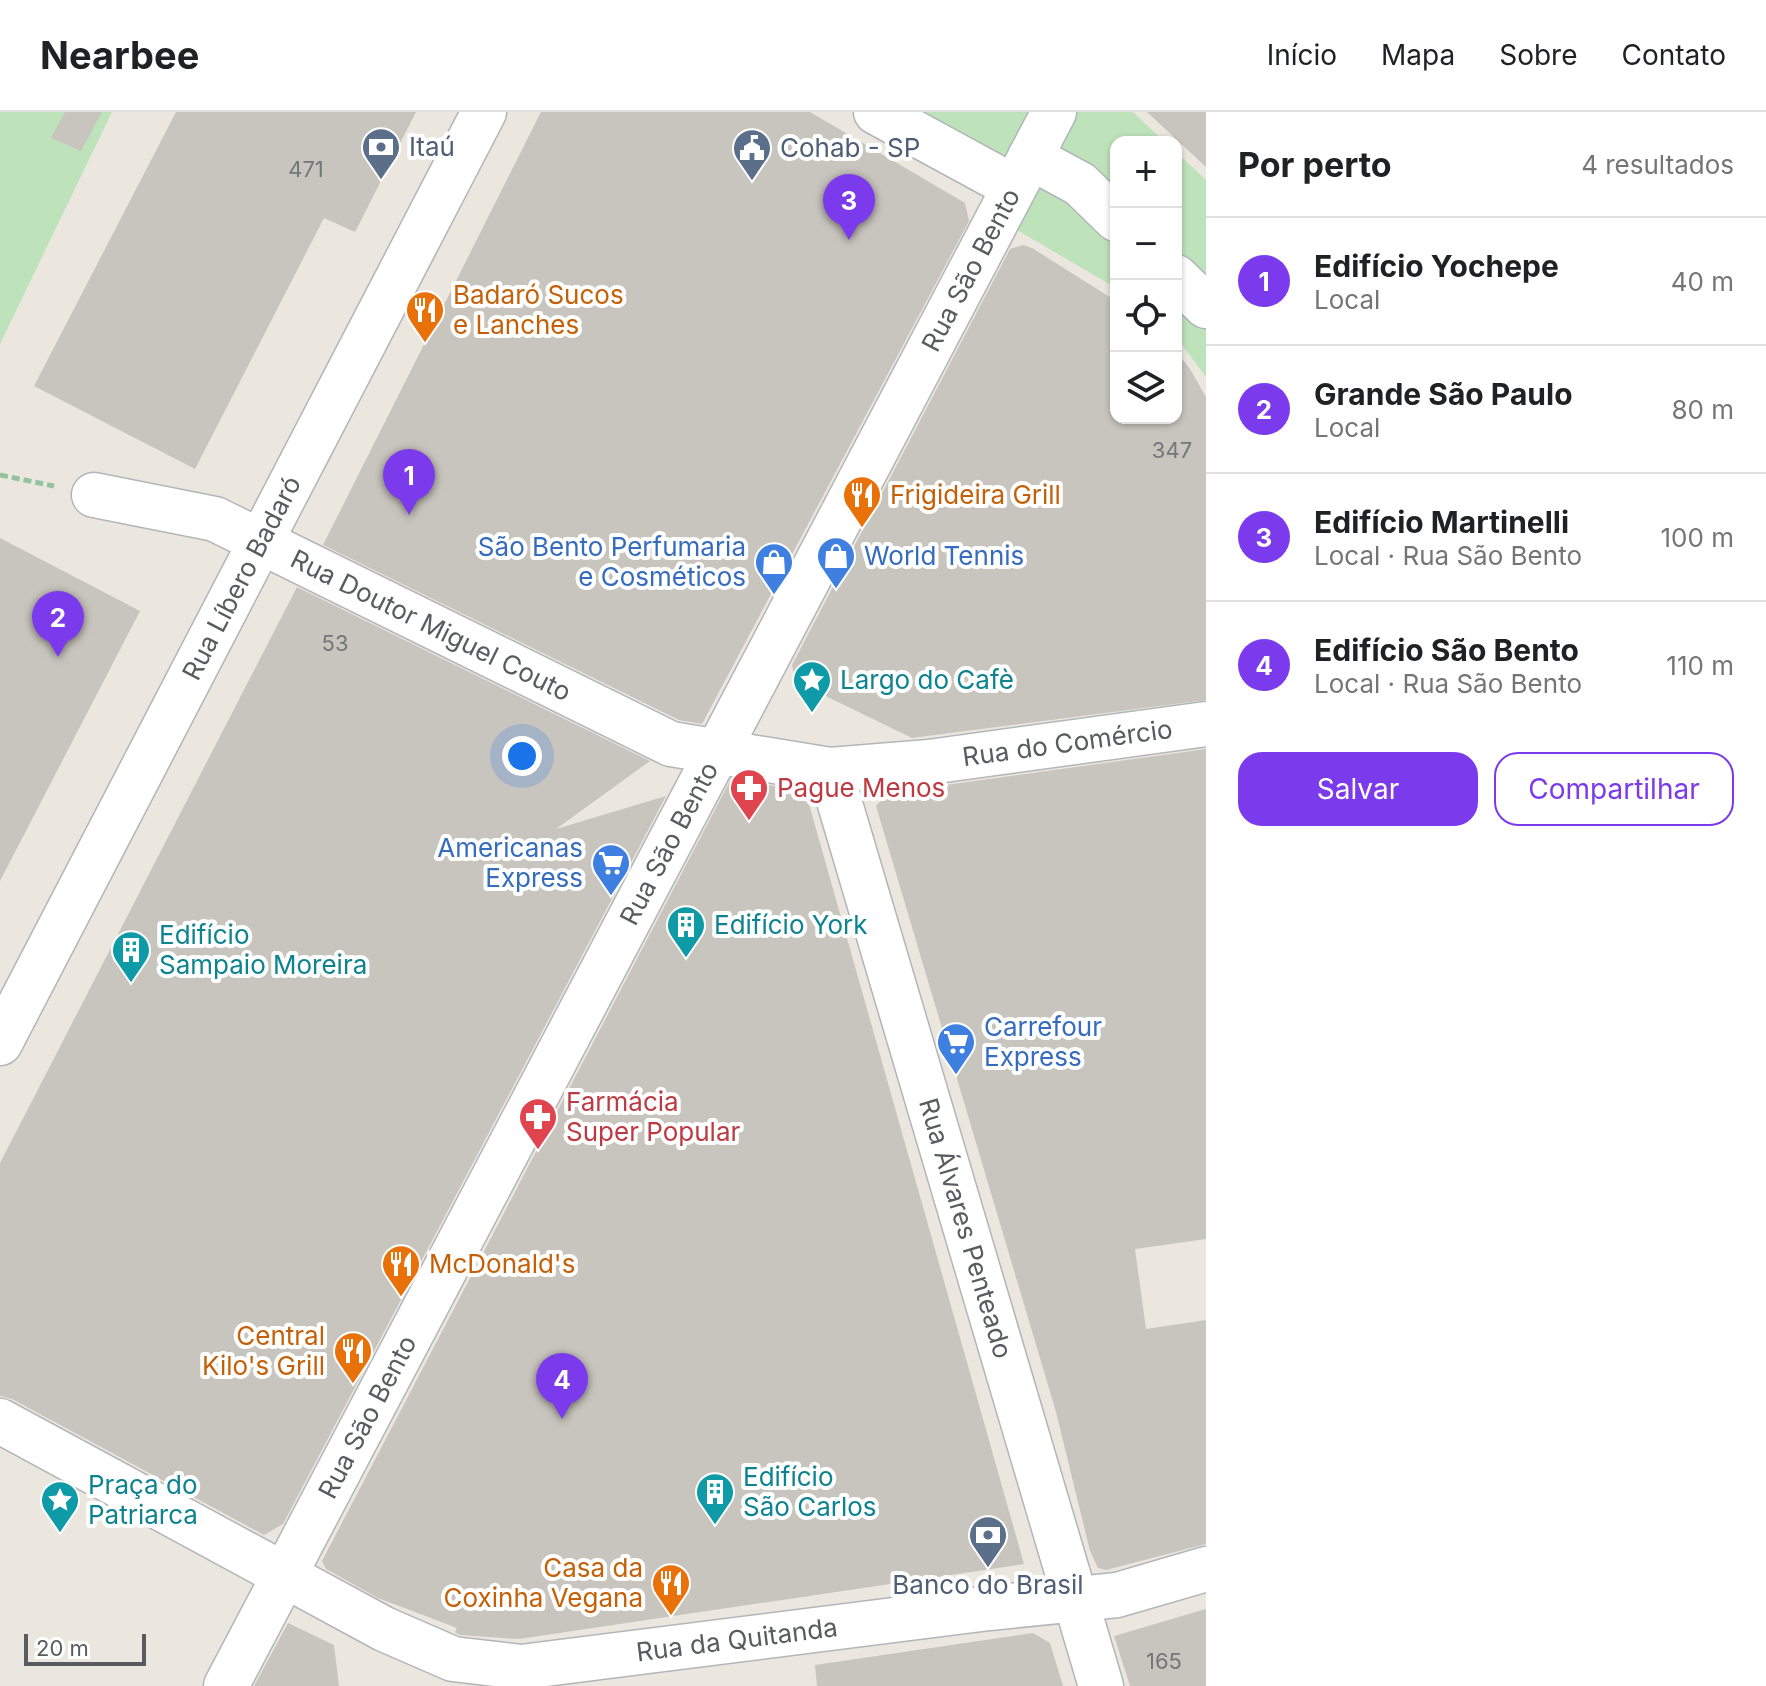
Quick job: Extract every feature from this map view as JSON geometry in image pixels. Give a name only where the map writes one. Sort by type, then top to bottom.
[{"type":"street","name":"Rua Líbero Badaró","points":[[0,1043],[484,112]]},
{"type":"street","points":[[876,112],[1022,172],[1080,184],[1110,213]]},
{"type":"street","name":"Rua São Bento","points":[[283,1576],[1054,112]]},
{"type":"street","points":[[1179,280],[1206,306]]},
{"type":"street","name":"Rua Doutor Miguel Couto","points":[[94,495],[215,519],[671,744],[830,770]]},
{"type":"street","name":"Rua do Comércio","points":[[830,770],[929,762],[1206,724]]},
{"type":"street","name":"Rua Álvares Penteado","points":[[830,770],[1101,1686]]},
{"type":"street","points":[[0,1421],[283,1576],[226,1686]]},
{"type":"street","name":"Rua da Quitanda","points":[[283,1576],[384,1629],[453,1659],[521,1667],[1117,1595],[1206,1569]]},
{"type":"path","points":[[0,475],[94,495]]},
{"type":"green space","points":[[0,112],[112,112],[0,344]]},
{"type":"green space","points":[[917,112],[1039,112],[1010,164]]},
{"type":"green space","points":[[1077,112],[1133,112],[1159,136],[1110,136],[1110,284],[1017,230]]},
{"type":"green space","points":[[1182,158],[1206,180],[1206,377],[1182,345]]},
{"type":"building","points":[[65,112],[102,112],[81,151],[51,138]]},
{"type":"building","points":[[176,112],[416,112],[355,232],[324,218],[195,469],[34,386]]},
{"type":"building","points":[[541,112],[810,112],[965,203],[969,221],[702,724],[679,720],[323,545]]},
{"type":"building","points":[[1147,112],[1206,112],[1206,167],[1182,145],[1182,136],[1173,136]]},
{"type":"building","points":[[1023,245],[1032,248],[1110,297],[1110,424],[1182,424],[1182,359],[1206,397],[1206,700],[912,738],[803,685],[794,675],[792,665],[1010,249]]},
{"type":"building","points":[[0,538],[140,611],[0,881]]},
{"type":"building","points":[[297,587],[650,761],[556,829],[666,796],[283,1524],[264,1535],[12,1399],[0,1396],[0,1163]]},
{"type":"building","points":[[1206,749],[1206,1239],[1135,1249],[1146,1329],[1206,1320],[1206,1544],[1106,1570],[1098,1568],[1090,1551],[1056,1412],[876,806],[888,793]]},
{"type":"building","points":[[731,779],[799,790],[809,804],[1024,1564],[519,1639],[460,1635],[455,1632],[457,1628],[378,1598],[326,1569],[322,1561]]},
{"type":"building","points":[[1206,1609],[1206,1686],[1130,1686],[1114,1636]]},
{"type":"building","points":[[288,1623],[334,1645],[339,1686],[254,1686]]},
{"type":"building","points":[[1033,1633],[1050,1643],[1063,1686],[817,1686],[815,1665]]},
{"type":"place","name":"Itaú","points":[[381,181]]},
{"type":"place","name":"Cohab - SP","points":[[752,182]]},
{"type":"place","name":"Edifício Martinelli","points":[[849,240]]},
{"type":"place","name":"Badaró Sucos e Lanches","points":[[425,344]]},
{"type":"place","name":"Edifício Yochepe","points":[[409,515]]},
{"type":"place","name":"Frigideira Grill","points":[[862,529]]},
{"type":"place","name":"World Tennis","points":[[836,590]]},
{"type":"place","name":"São Bento Perfumaria e Cosméticos","points":[[774,596]]},
{"type":"place","name":"Grande São Paulo","points":[[58,657]]},
{"type":"place","name":"Largo do Cafè","points":[[812,714]]},
{"type":"place","name":"Pague Menos","points":[[749,822]]},
{"type":"place","name":"Americanas Express","points":[[611,897]]},
{"type":"place","name":"Edifício York","points":[[686,959]]},
{"type":"place","name":"Edifício Sampaio Moreira","points":[[131,984]]},
{"type":"place","name":"Carrefour Express","points":[[956,1076]]},
{"type":"place","name":"Farmácia Super Popular","points":[[538,1151]]},
{"type":"place","name":"McDonald's","points":[[401,1298]]},
{"type":"place","name":"Central Kilo's Grill","points":[[353,1385]]},
{"type":"place","name":"Edifício São Bento","points":[[562,1419]]},
{"type":"place","name":"Edifício São Carlos","points":[[715,1526]]},
{"type":"place","name":"Praça do Patriarca","points":[[60,1534]]},
{"type":"place","name":"Banco do Brasil","points":[[988,1569]]},
{"type":"place","name":"Casa da Coxinha Vegana","points":[[671,1617]]}]
